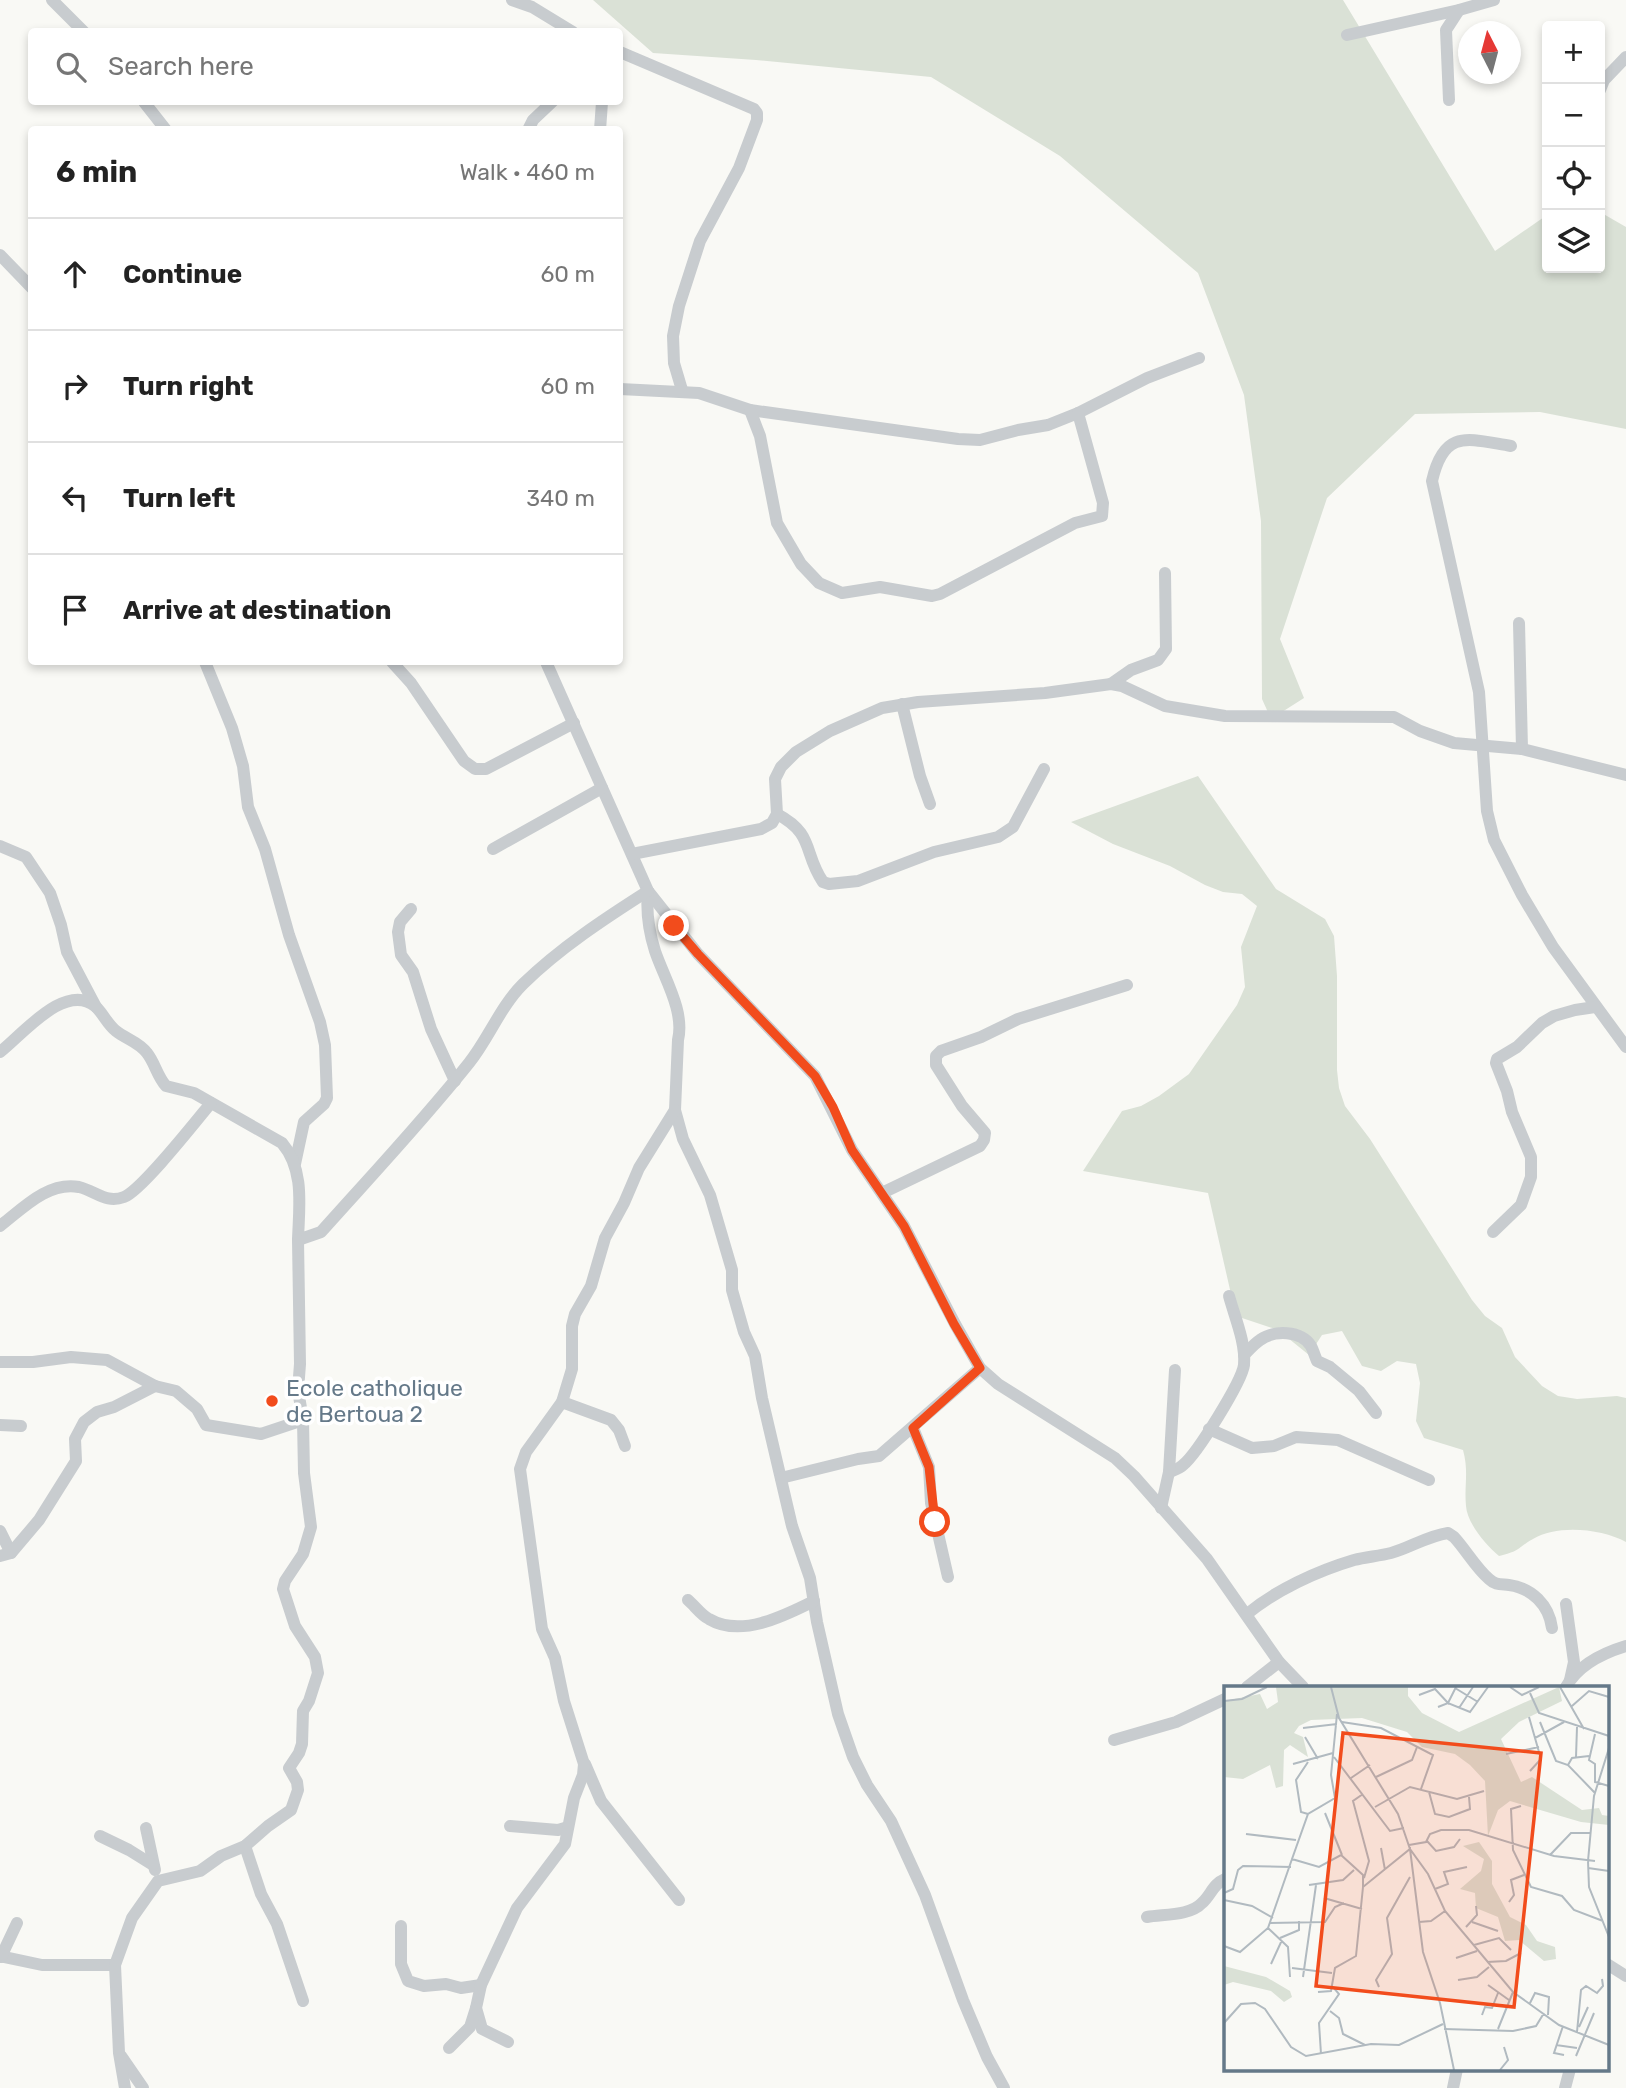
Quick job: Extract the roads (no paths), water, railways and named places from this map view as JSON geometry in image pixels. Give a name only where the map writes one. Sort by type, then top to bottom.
[{"type":"street","points":[[52,0],[80,28]]},
{"type":"street","points":[[512,0],[532,7],[566,28]]},
{"type":"street","points":[[1347,35],[1494,0]]},
{"type":"street","points":[[1449,100],[1446,30],[1459,10]]},
{"type":"street","points":[[623,53],[754,109],[757,113],[757,120],[739,168],[699,241],[678,306],[673,336],[674,363],[682,390]]},
{"type":"street","points":[[1602,84],[1626,57]]},
{"type":"street","points":[[146,105],[163,126]]},
{"type":"street","points":[[530,126],[549,105]]},
{"type":"street","points":[[600,126],[602,105]]},
{"type":"street","points":[[0,255],[28,284]]},
{"type":"street","points":[[623,388],[682,390],[750,410],[980,440],[1048,425],[1078,413],[1147,377],[1199,358]]},
{"type":"street","points":[[750,410],[760,436],[777,523],[792,550],[810,573],[820,583],[842,593],[880,587],[932,597],[1006,562],[1075,523],[1102,516],[1102,503],[1078,413]]},
{"type":"street","points":[[1511,446],[1464,439],[1453,442],[1443,452],[1432,481],[1479,692],[1487,811],[1494,840],[1522,895],[1553,947],[1626,1047]]},
{"type":"street","points":[[1111,684],[1131,670],[1158,660],[1166,649],[1165,573]]},
{"type":"street","points":[[1519,623],[1522,749]]},
{"type":"street","points":[[206,665],[232,728],[243,766],[248,807],[265,849],[289,935],[320,1022],[325,1045],[327,1098],[304,1122],[295,1164]]},
{"type":"street","points":[[395,665],[411,683],[464,761],[475,769],[486,769],[574,723]]},
{"type":"street","points":[[547,665],[648,891],[698,954],[815,1076],[833,1107],[852,1150],[904,1226],[954,1324],[980,1368],[1009,1391],[1115,1458],[1134,1476],[1207,1559],[1279,1662],[1302,1686]]},
{"type":"street","points":[[632,854],[761,829],[778,814],[775,779],[781,767],[796,752],[830,731],[882,708],[1111,684],[1165,706],[1225,716],[1394,717],[1420,731],[1454,743],[1522,749],[1626,775]]},
{"type":"street","points":[[902,704],[930,804]]},
{"type":"street","points":[[778,814],[793,822],[803,833],[817,873],[823,882],[829,884],[858,881],[934,852],[998,837],[1013,827],[1044,769]]},
{"type":"street","points":[[494,849],[603,788]]},
{"type":"street","points":[[0,846],[26,858],[50,893],[67,952],[96,1007],[116,1031],[149,1054],[166,1086],[194,1093],[282,1143],[295,1164],[299,1185],[298,1390],[303,1420],[304,1473],[311,1527],[303,1554],[285,1581],[284,1589],[295,1626],[315,1657],[318,1673],[301,1718],[302,1744],[289,1768],[297,1782],[298,1790],[294,1805],[245,1846],[221,1856],[200,1871],[155,1884],[132,1918],[115,1965],[119,2053],[125,2088]]},
{"type":"street","points":[[298,1240],[321,1232],[426,1117],[477,1053],[505,1007],[523,984],[590,928],[648,891]]},
{"type":"street","points":[[648,891],[646,907],[654,948],[679,1017],[675,1110],[682,1139],[710,1195],[732,1270],[732,1290],[744,1332],[755,1356],[781,1478],[810,1578],[838,1714],[853,1757],[867,1785],[891,1821],[925,1895],[963,2000],[987,2057],[1004,2088]]},
{"type":"street","points":[[411,909],[400,922],[398,932],[401,955],[413,972],[435,1039],[455,1081]]},
{"type":"street","points":[[882,1193],[979,1146],[984,1140],[985,1133],[962,1107],[936,1065],[936,1056],[940,1051],[981,1037],[1018,1019],[1127,985]]},
{"type":"street","points":[[0,1052],[48,1011],[65,1001],[86,1001],[96,1007]]},
{"type":"street","points":[[1493,1233],[1521,1205],[1531,1177],[1531,1157],[1512,1112],[1497,1059],[1517,1047],[1542,1023],[1554,1016],[1595,1007]]},
{"type":"street","points":[[0,1226],[49,1191],[65,1186],[80,1187],[106,1199],[128,1196],[211,1103]]},
{"type":"street","points":[[675,1110],[639,1168],[605,1238],[591,1286],[575,1314],[572,1326],[572,1369],[562,1402],[526,1452],[520,1469],[520,1486],[537,1581],[542,1629],[555,1658],[564,1700],[584,1763],[601,1801],[679,1900]]},
{"type":"street","points":[[1169,1472],[1181,1467],[1200,1445],[1223,1405],[1231,1397],[1243,1368],[1244,1354],[1229,1296]]},
{"type":"street","points":[[1244,1354],[1259,1340],[1271,1335],[1287,1333],[1299,1337],[1310,1344],[1317,1361],[1330,1367],[1359,1391],[1376,1413]]},
{"type":"street","points":[[0,1362],[33,1362],[71,1357],[107,1360],[155,1386],[176,1391],[197,1409],[206,1425],[261,1434],[303,1420]]},
{"type":"street","points":[[781,1478],[879,1456],[980,1368]]},
{"type":"street","points":[[1161,1508],[1169,1472],[1174,1370]]},
{"type":"street","points":[[6,1555],[39,1520],[76,1461],[75,1438],[84,1422],[97,1412],[114,1407],[155,1386]]},
{"type":"street","points":[[562,1402],[611,1420],[619,1430],[625,1446]]},
{"type":"street","points":[[0,1425],[21,1426]]},
{"type":"street","points":[[913,1428],[929,1467],[931,1503],[948,1577]]},
{"type":"street","points":[[1209,1429],[1252,1448],[1274,1446],[1296,1437],[1338,1440],[1429,1480]]},
{"type":"street","points":[[0,1531],[6,1555]]},
{"type":"street","points":[[1247,1614],[1264,1600],[1338,1566],[1394,1552],[1419,1541],[1448,1534],[1454,1537],[1495,1584],[1518,1587],[1534,1595],[1546,1609],[1552,1628]]},
{"type":"street","points":[[688,1600],[708,1619],[725,1625],[748,1625],[778,1619],[814,1601]]},
{"type":"street","points":[[1566,1604],[1574,1662],[1568,1683]]},
{"type":"street","points":[[1568,1683],[1594,1659],[1626,1646]]},
{"type":"street","points":[[1248,1686],[1279,1662]]},
{"type":"street","points":[[1114,1740],[1176,1722],[1224,1699]]},
{"type":"street","points":[[449,2048],[470,2027],[481,1985],[517,1908],[565,1844],[584,1763]]},
{"type":"street","points":[[510,1826],[558,1830],[568,1827]]},
{"type":"street","points":[[146,1828],[153,1865],[156,1873],[165,1879]]},
{"type":"street","points":[[100,1836],[153,1865]]},
{"type":"street","points":[[245,1846],[261,1894],[277,1924],[303,2001]]},
{"type":"street","points":[[1147,1917],[1186,1912],[1200,1906],[1213,1887],[1224,1880]]},
{"type":"street","points":[[17,1923],[0,1956],[42,1965],[115,1965]]},
{"type":"street","points":[[401,1926],[401,1964],[408,1981],[424,1986],[446,1984],[460,1988],[481,1985]]},
{"type":"street","points":[[1608,1965],[1626,1976]]},
{"type":"street","points":[[476,2008],[482,2029],[508,2042]]},
{"type":"street","points":[[119,2053],[143,2088]]},
{"type":"street","points":[[1453,2088],[1457,2070]]},
{"type":"street","points":[[1565,2088],[1570,2070]]},
{"type":"place","name":"Ecole catholique de Bertoua 2","points":[[272,1401]]}]
